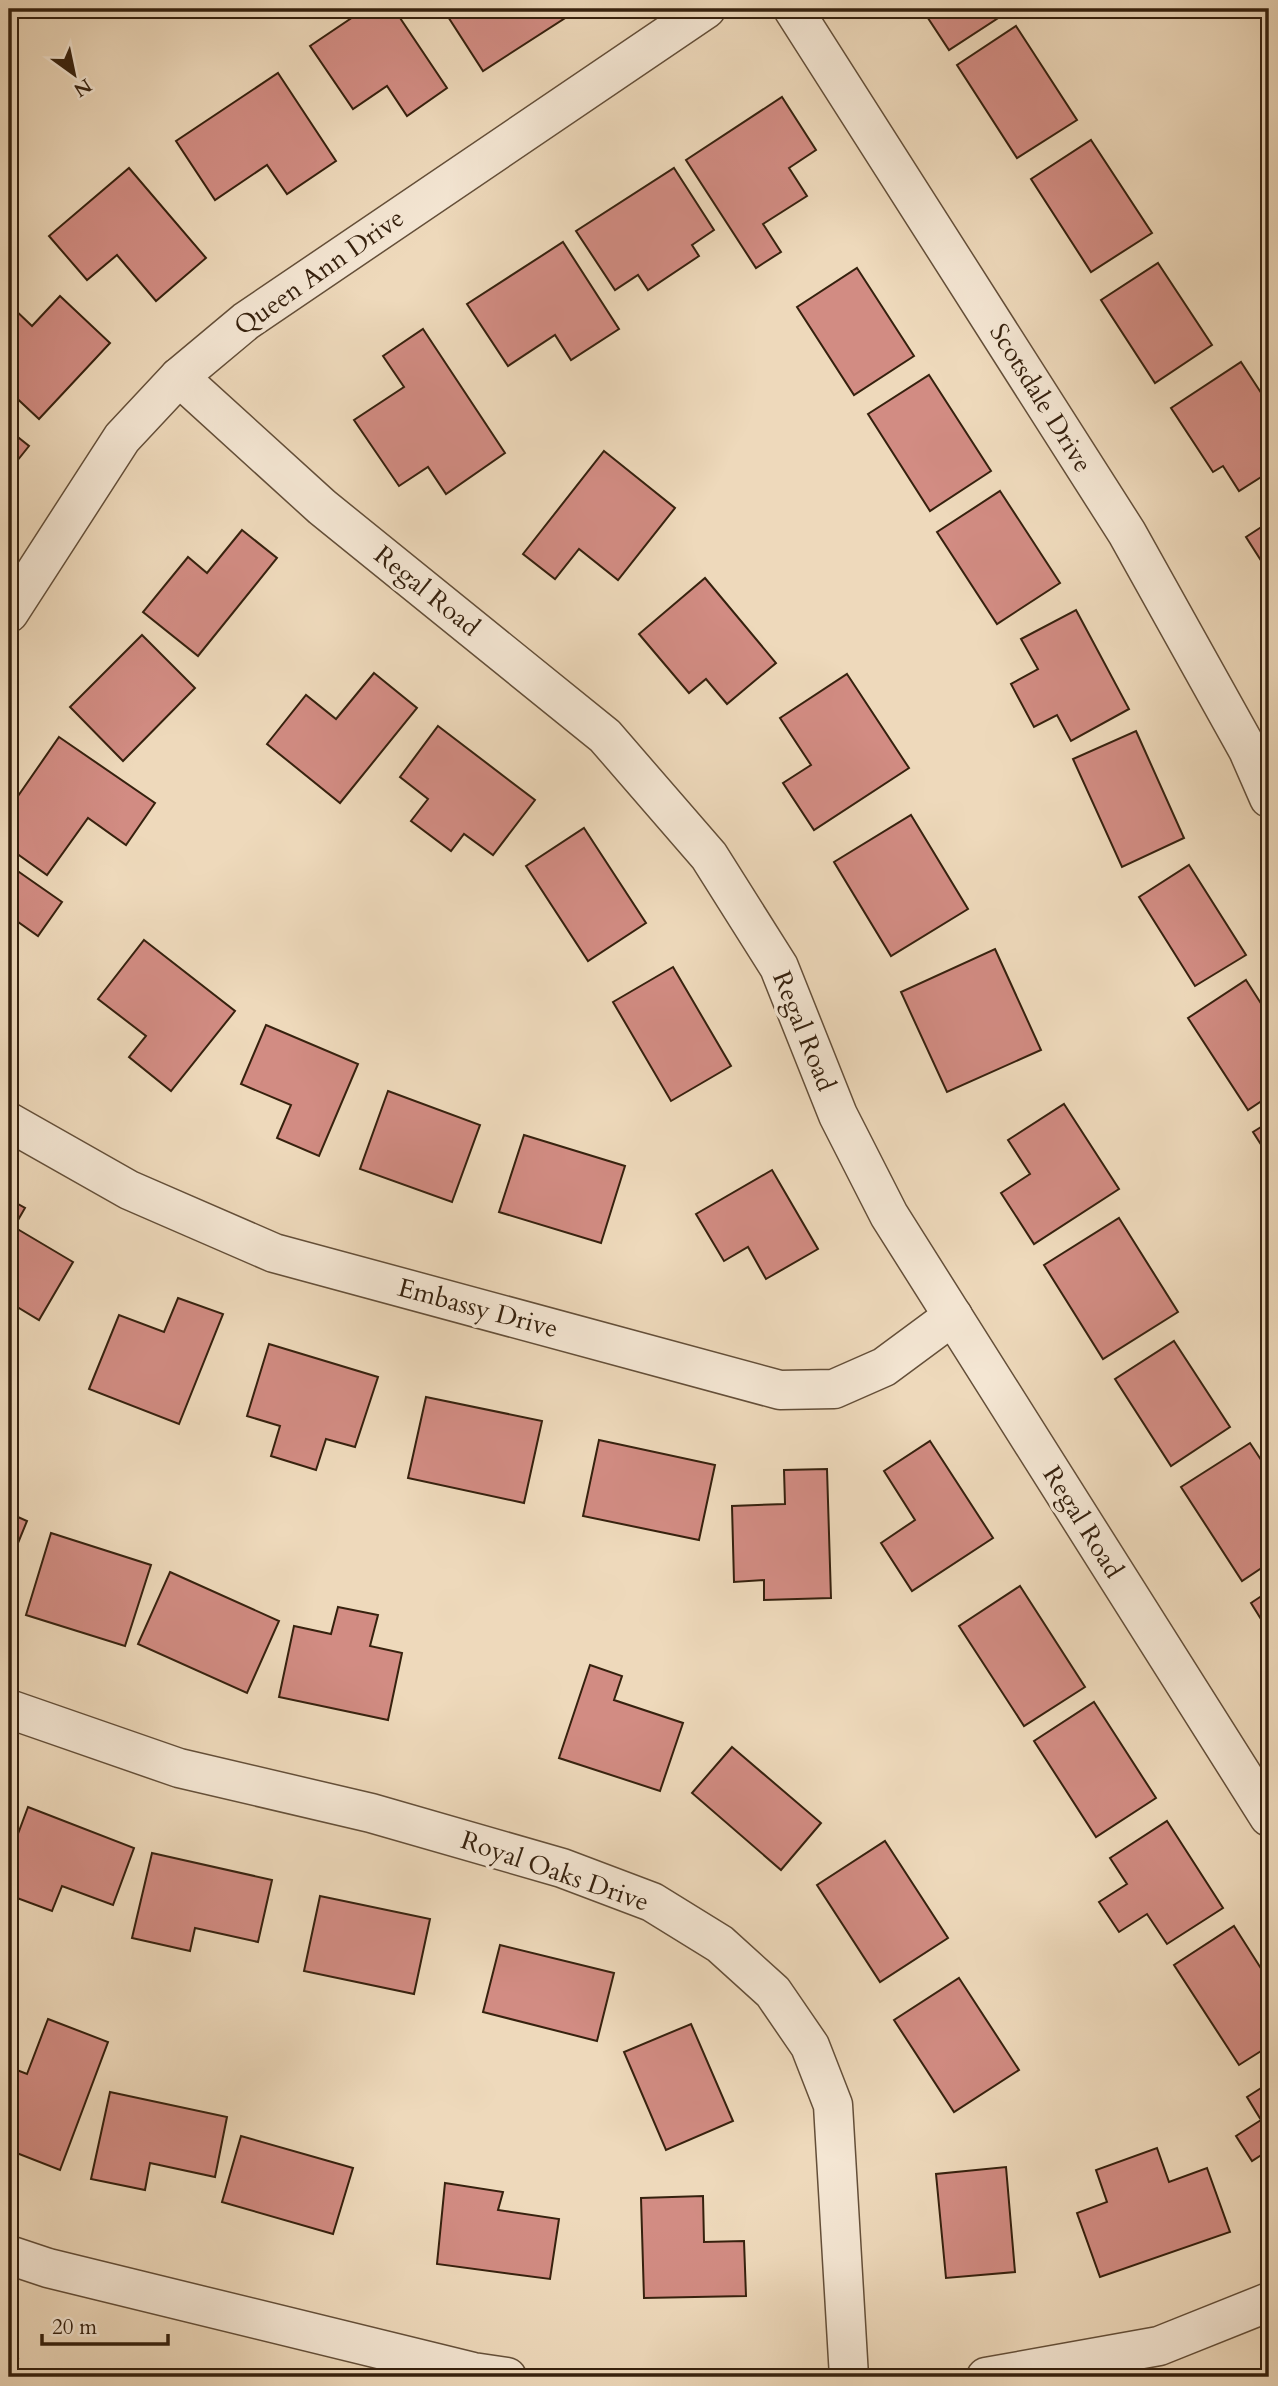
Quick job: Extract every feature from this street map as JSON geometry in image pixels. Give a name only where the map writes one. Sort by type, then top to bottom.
[{"type":"street","name":"Queen Ann Drive","points":[[9,613],[122,438],[179,377],[246,321],[706,9]]},
{"type":"street","name":"Scotsdale Drive","points":[[793,9],[1259,745],[1269,798]]},
{"type":"street","name":"Regal Road","points":[[179,377],[322,507],[605,736],[709,856],[779,967],[838,1115],[889,1215],[1269,1817]]},
{"type":"street","name":"Embassy Drive","points":[[9,1122],[129,1191],[274,1254],[780,1390],[834,1389],[884,1367],[953,1315]]},
{"type":"street","name":"Royal Oaks Drive","points":[[9,1709],[179,1768],[371,1813],[562,1868],[652,1902],[720,1944],[773,1992],[810,2046],[833,2105],[849,2377]]},
{"type":"street","points":[[9,2255],[48,2268],[460,2369],[507,2377]]},
{"type":"street","points":[[986,2377],[1159,2346],[1269,2302]]},
{"type":"building","points":[[365,9],[394,9],[447,88],[407,116],[387,86],[353,109],[310,46]]},
{"type":"building","points":[[443,9],[574,9],[576,11],[483,71]]},
{"type":"building","points":[[922,9],[1012,9],[949,50]]},
{"type":"building","points":[[1016,26],[1077,120],[1017,158],[957,65]]},
{"type":"building","points":[[278,73],[336,161],[287,194],[267,165],[215,200],[176,141]]},
{"type":"building","points":[[782,97],[816,150],[789,168],[807,196],[763,224],[781,252],[756,268],[686,160]]},
{"type":"building","points":[[1091,140],[1152,233],[1091,272],[1031,179]]},
{"type":"building","points":[[129,168],[206,258],[156,301],[117,255],[87,280],[49,236]]},
{"type":"building","points":[[674,168],[714,230],[692,245],[699,256],[648,290],[638,275],[615,290],[576,231]]},
{"type":"building","points":[[563,242],[619,329],[571,360],[555,335],[508,366],[467,304]]},
{"type":"building","points":[[1158,263],[1212,345],[1155,383],[1101,300]]},
{"type":"building","points":[[857,268],[914,356],[854,395],[797,307]]},
{"type":"building","points":[[60,296],[110,343],[39,419],[9,391],[9,304],[32,326]]},
{"type":"building","points":[[423,329],[505,453],[446,494],[428,467],[399,486],[354,420],[404,387],[383,356]]},
{"type":"building","points":[[1241,362],[1269,405],[1269,472],[1239,491],[1223,466],[1213,472],[1171,408]]},
{"type":"building","points":[[929,375],[991,471],[930,511],[868,414]]},
{"type":"building","points":[[9,430],[29,446],[9,471]]},
{"type":"building","points":[[604,451],[675,508],[618,580],[579,549],[555,579],[523,554]]},
{"type":"building","points":[[1000,491],[1060,583],[997,624],[937,532]]},
{"type":"building","points":[[1269,522],[1269,573],[1246,537]]},
{"type":"building","points":[[242,530],[277,558],[198,656],[143,612],[188,557],[207,573]]},
{"type":"building","points":[[705,578],[776,663],[727,704],[706,679],[689,693],[639,634]]},
{"type":"building","points":[[1076,610],[1129,709],[1071,741],[1057,715],[1034,727],[1011,684],[1038,669],[1021,639]]},
{"type":"building","points":[[142,635],[195,688],[123,761],[70,707]]},
{"type":"building","points":[[374,673],[417,708],[340,803],[267,744],[306,695],[336,719]]},
{"type":"building","points":[[847,674],[909,768],[814,830],[783,783],[811,765],[780,718]]},
{"type":"building","points":[[438,726],[535,800],[493,855],[464,834],[451,851],[411,821],[428,799],[400,777]]},
{"type":"building","points":[[1136,731],[1184,838],[1122,867],[1073,759]]},
{"type":"building","points":[[59,737],[155,803],[126,845],[88,818],[47,875],[9,848],[9,809]]},
{"type":"building","points":[[911,815],[968,909],[891,956],[834,862]]},
{"type":"building","points":[[584,828],[646,923],[588,961],[526,866]]},
{"type":"building","points":[[9,865],[62,902],[38,936],[18,922],[9,935]]},
{"type":"building","points":[[1189,865],[1246,955],[1195,986],[1139,897]]},
{"type":"building","points":[[144,940],[235,1011],[171,1091],[129,1057],[146,1036],[98,999]]},
{"type":"building","points":[[995,949],[1041,1050],[947,1092],[901,992]]},
{"type":"building","points":[[673,967],[731,1066],[671,1101],[613,1002]]},
{"type":"building","points":[[1246,980],[1269,1016],[1269,1096],[1248,1110],[1188,1018]]},
{"type":"building","points":[[266,1025],[358,1064],[319,1156],[277,1138],[291,1105],[241,1084]]},
{"type":"building","points":[[388,1091],[480,1125],[452,1202],[360,1169]]},
{"type":"building","points":[[1064,1104],[1119,1189],[1034,1244],[1001,1193],[1030,1174],[1008,1140]]},
{"type":"building","points":[[1269,1122],[1269,1157],[1253,1132]]},
{"type":"building","points":[[524,1135],[625,1166],[601,1243],[499,1212]]},
{"type":"building","points":[[772,1170],[818,1249],[766,1279],[748,1247],[724,1261],[696,1214]]},
{"type":"building","points":[[9,1199],[25,1208],[14,1227],[73,1262],[39,1320],[9,1302]]},
{"type":"building","points":[[1119,1218],[1178,1312],[1103,1359],[1044,1265]]},
{"type":"building","points":[[178,1298],[223,1314],[179,1424],[89,1389],[119,1315],[164,1332]]},
{"type":"building","points":[[1174,1341],[1230,1427],[1171,1466],[1115,1379]]},
{"type":"building","points":[[269,1344],[378,1377],[355,1447],[326,1439],[316,1470],[271,1456],[280,1426],[247,1416]]},
{"type":"building","points":[[426,1397],[542,1421],[524,1503],[408,1478]]},
{"type":"building","points":[[599,1440],[715,1465],[699,1540],[583,1516]]},
{"type":"building","points":[[930,1441],[993,1538],[912,1591],[881,1543],[915,1520],[884,1471]]},
{"type":"building","points":[[1250,1443],[1269,1472],[1269,1563],[1242,1581],[1181,1487]]},
{"type":"building","points":[[827,1469],[831,1598],[764,1600],[764,1580],[734,1582],[732,1506],[785,1504],[784,1470]]},
{"type":"building","points":[[9,1513],[27,1521],[9,1565]]},
{"type":"building","points":[[51,1533],[151,1565],[125,1646],[26,1615]]},
{"type":"building","points":[[170,1572],[279,1621],[247,1693],[138,1644]]},
{"type":"building","points":[[1020,1586],[1085,1687],[1024,1726],[959,1626]]},
{"type":"building","points":[[1269,1591],[1269,1632],[1251,1603]]},
{"type":"building","points":[[338,1607],[378,1615],[370,1646],[402,1653],[388,1720],[279,1697],[294,1626],[331,1634]]},
{"type":"building","points":[[590,1665],[622,1676],[614,1700],[683,1723],[660,1791],[559,1758]]},
{"type":"building","points":[[1094,1702],[1156,1798],[1096,1837],[1034,1741]]},
{"type":"building","points":[[732,1747],[821,1823],[781,1870],[692,1793]]},
{"type":"building","points":[[28,1807],[134,1848],[113,1905],[62,1886],[52,1911],[9,1895],[9,1858]]},
{"type":"building","points":[[1167,1821],[1223,1908],[1167,1944],[1147,1914],[1119,1932],[1099,1902],[1127,1884],[1110,1858]]},
{"type":"building","points":[[885,1841],[948,1938],[880,1982],[817,1885]]},
{"type":"building","points":[[152,1853],[272,1880],[258,1942],[195,1928],[190,1951],[132,1938]]},
{"type":"building","points":[[320,1896],[430,1919],[414,1994],[304,1971]]},
{"type":"building","points":[[1234,1926],[1269,1981],[1269,2046],[1239,2065],[1174,1965]]},
{"type":"building","points":[[500,1945],[614,1973],[597,2041],[483,2012]]},
{"type":"building","points":[[959,1978],[1019,2070],[954,2112],[894,2020]]},
{"type":"building","points":[[48,2019],[108,2042],[60,2170],[9,2150],[9,2067],[27,2074]]},
{"type":"building","points":[[691,2024],[733,2121],[666,2150],[624,2052]]},
{"type":"building","points":[[1269,2083],[1269,2150],[1252,2161],[1236,2136],[1261,2120],[1247,2097]]},
{"type":"building","points":[[110,2092],[227,2117],[215,2177],[150,2163],[145,2190],[91,2179]]},
{"type":"building","points":[[241,2136],[353,2168],[333,2234],[222,2202]]},
{"type":"building","points":[[1157,2148],[1169,2182],[1207,2168],[1230,2232],[1100,2277],[1077,2213],[1107,2202],[1096,2170]]},
{"type":"building","points":[[1006,2167],[1015,2272],[946,2278],[936,2174]]},
{"type":"building","points":[[445,2183],[503,2192],[498,2210],[559,2219],[550,2279],[437,2264]]},
{"type":"building","points":[[703,2196],[704,2242],[744,2241],[746,2296],[644,2298],[641,2198]]},
{"type":"building","points":[[9,2355],[18,2359],[10,2377],[9,2377]]}]
